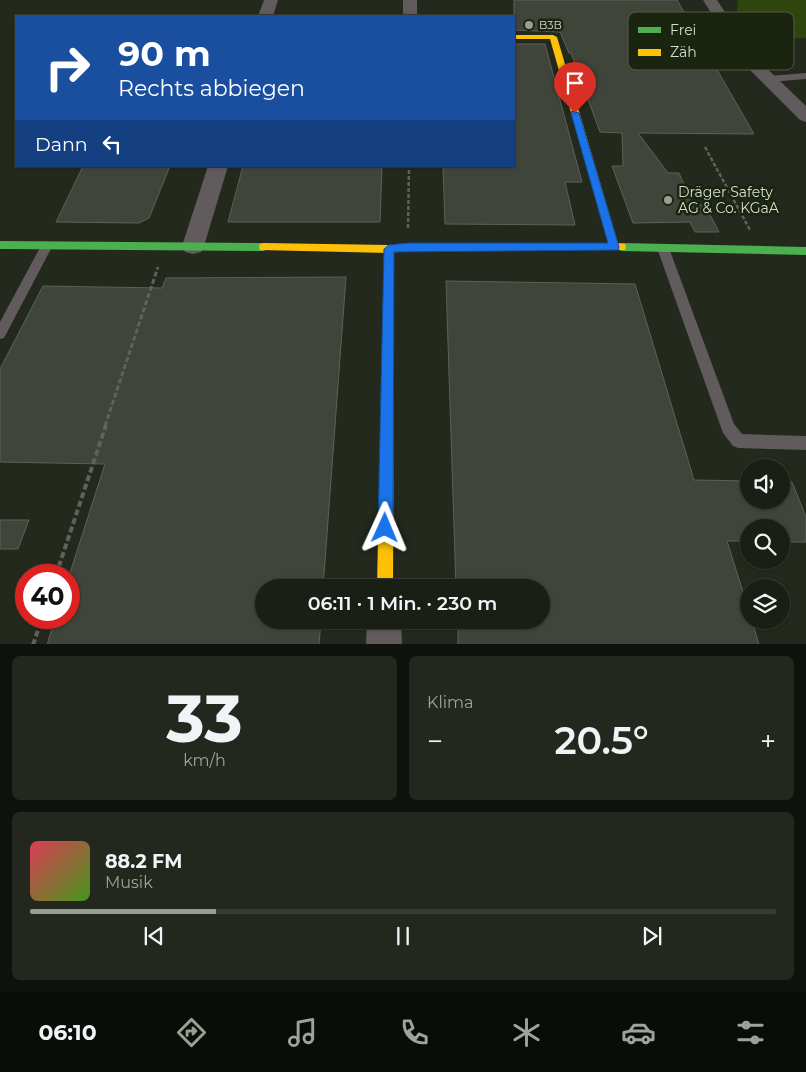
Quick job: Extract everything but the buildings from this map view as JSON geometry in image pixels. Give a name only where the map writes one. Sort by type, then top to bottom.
[{"type":"street","points":[[266,15],[271,0]]},
{"type":"street","points":[[410,0],[410,15]]},
{"type":"street","points":[[710,0],[718,12]]},
{"type":"street","points":[[515,37],[553,37],[614,247]]},
{"type":"street","points":[[760,70],[804,112]]},
{"type":"street","points":[[193,246],[218,167]]},
{"type":"street","points":[[0,245],[389,249],[408,247],[614,247],[806,251]]},
{"type":"street","points":[[385,579],[389,249]]},
{"type":"street","points":[[384,629],[384,644]]},
{"type":"lane","points":[[769,79],[806,76]]},
{"type":"lane","points":[[0,334],[47,245]]},
{"type":"lane","points":[[663,248],[728,428],[738,441],[806,443]]},
{"type":"path","points":[[704,148],[761,250]]},
{"type":"path","points":[[408,247],[409,167]]},
{"type":"path","points":[[60,564],[165,246]]},
{"type":"path","points":[[32,644],[38,629]]},
{"type":"green space","points":[[738,0],[806,0],[806,38],[794,38],[794,12],[739,12],[737,10]]},
{"type":"traffic: fast","points":[[0,245],[264,247]]},
{"type":"traffic: fast","points":[[621,247],[806,251]]},
{"type":"traffic: fast","points":[[388,340],[389,249]]},
{"type":"traffic: slow","points":[[515,37],[553,37],[614,247]]},
{"type":"traffic: slow","points":[[264,247],[389,249],[408,247],[621,247]]},
{"type":"traffic: slow","points":[[385,579],[388,340]]},
{"type":"place","name":"B3B","points":[[529,25]]},
{"type":"place","name":"Dräger Safety AG & Co. KGaA","points":[[668,200]]},
{"type":"route","points":[[385,528],[389,249],[408,247],[614,247],[575,113]]}]
